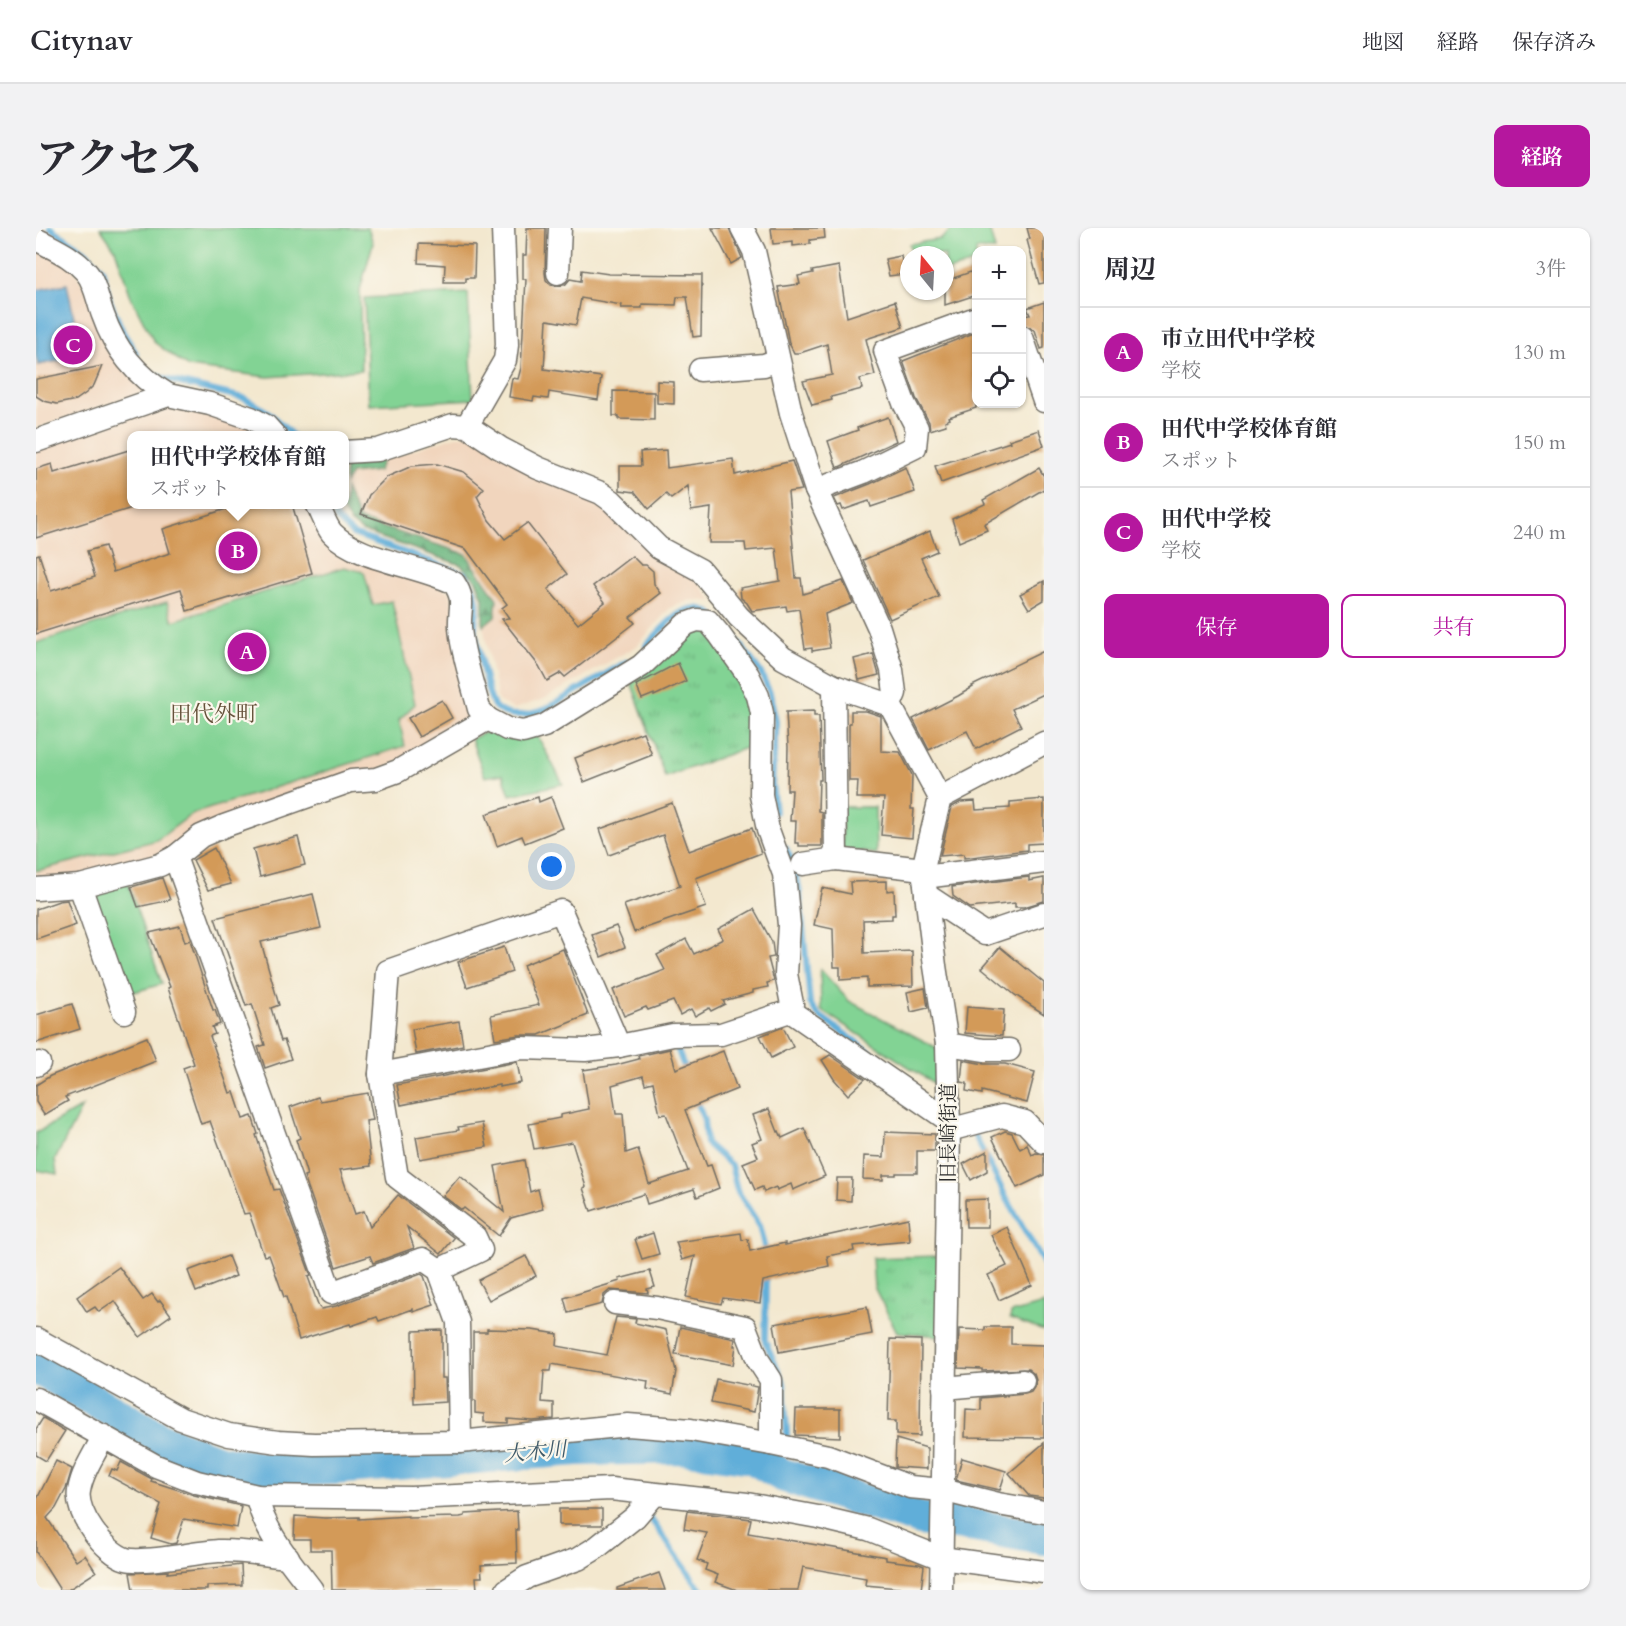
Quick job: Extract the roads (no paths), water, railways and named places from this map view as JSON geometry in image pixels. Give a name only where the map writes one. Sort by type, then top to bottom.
[{"type":"street","points":[[467,426],[505,360],[507,345],[503,228]]},
{"type":"street","points":[[558,273],[560,228]]},
{"type":"street","points":[[742,228],[754,251],[791,413],[816,490],[879,628],[892,669],[895,693],[890,705]]},
{"type":"street","points":[[36,239],[68,255],[87,273],[107,326],[119,350],[131,366],[149,383],[168,395],[210,404],[251,418],[271,431]]},
{"type":"street","points":[[816,490],[864,472],[915,447],[917,428],[904,403],[885,351],[972,319]]},
{"type":"street","points":[[1026,349],[1044,401]]},
{"type":"street","points":[[700,370],[764,365],[778,360]]},
{"type":"street","points":[[36,441],[168,395]]},
{"type":"street","points":[[349,452],[378,450],[453,425],[467,426],[500,448],[538,468],[601,493],[659,548],[700,570],[739,617],[783,658],[834,686],[890,705],[940,798],[1044,743]]},
{"type":"street","points":[[319,509],[330,531],[343,543],[359,551],[454,582],[460,592],[462,602],[460,627],[479,709],[488,719],[507,729],[524,732],[544,726],[641,666],[686,624],[696,620],[708,621],[748,675],[758,696],[762,713],[761,795],[768,830],[784,874],[789,925],[786,974],[792,1004],[790,1011]]},
{"type":"street","points":[[719,634],[739,617]]},
{"type":"street","points":[[834,686],[836,859]]},
{"type":"street","points":[[36,889],[80,886],[160,865],[175,857],[201,836],[224,826],[351,781],[376,779],[398,771],[488,719]]},
{"type":"street","name":"旧長崎街道","points":[[940,798],[924,880],[947,1044],[951,1126],[941,1590]]},
{"type":"street","points":[[175,857],[331,1293],[423,1259],[439,1270],[459,1322],[460,1442]]},
{"type":"street","points":[[803,864],[836,859],[924,880],[1044,862]]},
{"type":"street","points":[[924,880],[985,934],[1044,914]]},
{"type":"street","points":[[80,886],[124,1012]]},
{"type":"street","points":[[439,1270],[481,1250],[475,1237],[397,1177],[380,1074],[388,971],[561,910],[619,1046]]},
{"type":"street","points":[[380,1074],[521,1048],[585,1050],[673,1035],[721,1034],[790,1011]]},
{"type":"street","points":[[790,1011],[951,1126],[981,1122],[1002,1116],[1025,1122],[1044,1142]]},
{"type":"street","points":[[947,1044],[984,1050],[1010,1050]]},
{"type":"street","points":[[615,1303],[657,1308],[745,1327],[758,1360],[771,1380],[771,1443]]},
{"type":"street","points":[[36,1339],[182,1419],[229,1435],[278,1442],[314,1444],[460,1442],[628,1425],[690,1430],[771,1443],[828,1456],[910,1487],[942,1490],[998,1504],[1044,1512]]},
{"type":"street","points":[[944,1388],[1023,1381]]},
{"type":"street","points":[[36,1399],[156,1466],[197,1482],[257,1496],[411,1498],[611,1489],[747,1504],[818,1517],[868,1529],[941,1558],[1044,1572]]},
{"type":"street","points":[[104,1436],[81,1481],[78,1494],[83,1513],[94,1533],[112,1552],[128,1560],[219,1551],[288,1557]]},
{"type":"street","points":[[508,1590],[526,1577],[578,1559],[596,1548],[635,1516],[654,1495]]},
{"type":"street","points":[[257,1496],[260,1514],[312,1590]]},
{"type":"water","points":[[67,284],[82,356],[38,365],[36,290]]},
{"type":"waterway","points":[[50,228],[85,251],[102,269],[110,301],[123,332],[136,353]]},
{"type":"waterway","points":[[157,375],[164,379],[244,398],[268,412],[288,431]]},
{"type":"waterway","points":[[333,509],[336,518],[353,534],[465,574],[476,599],[475,627],[486,682],[492,702],[500,711],[519,715],[544,710],[626,662]]},
{"type":"waterway","points":[[646,646],[667,623],[684,611],[702,609],[712,614]]},
{"type":"waterway","points":[[732,634],[760,671],[770,693],[776,722],[772,784],[775,812]]},
{"type":"waterway","points":[[786,848],[796,870],[800,893],[810,1003],[817,1014],[894,1069]]},
{"type":"waterway","points":[[677,1048],[686,1072]]},
{"type":"waterway","points":[[696,1099],[704,1120],[706,1143],[731,1165],[737,1190],[759,1225],[766,1254]]},
{"type":"waterway","points":[[972,1130],[1044,1264]]},
{"type":"waterway","points":[[766,1273],[765,1341],[784,1383],[787,1435]]},
{"type":"waterway","name":"大木川","points":[[36,1367],[164,1441],[219,1462],[272,1470],[332,1468],[577,1449],[682,1447],[752,1457],[782,1475],[921,1519],[1044,1538]]},
{"type":"waterway","points":[[648,1515],[701,1590]]},
{"type":"place","name":"田代中学校","points":[[73,345]]},
{"type":"place","name":"田代中学校体育館","points":[[238,551]]},
{"type":"place","name":"市立田代中学校","points":[[247,652]]},
{"type":"district","name":"田代外町","points":[[214,714]]}]
